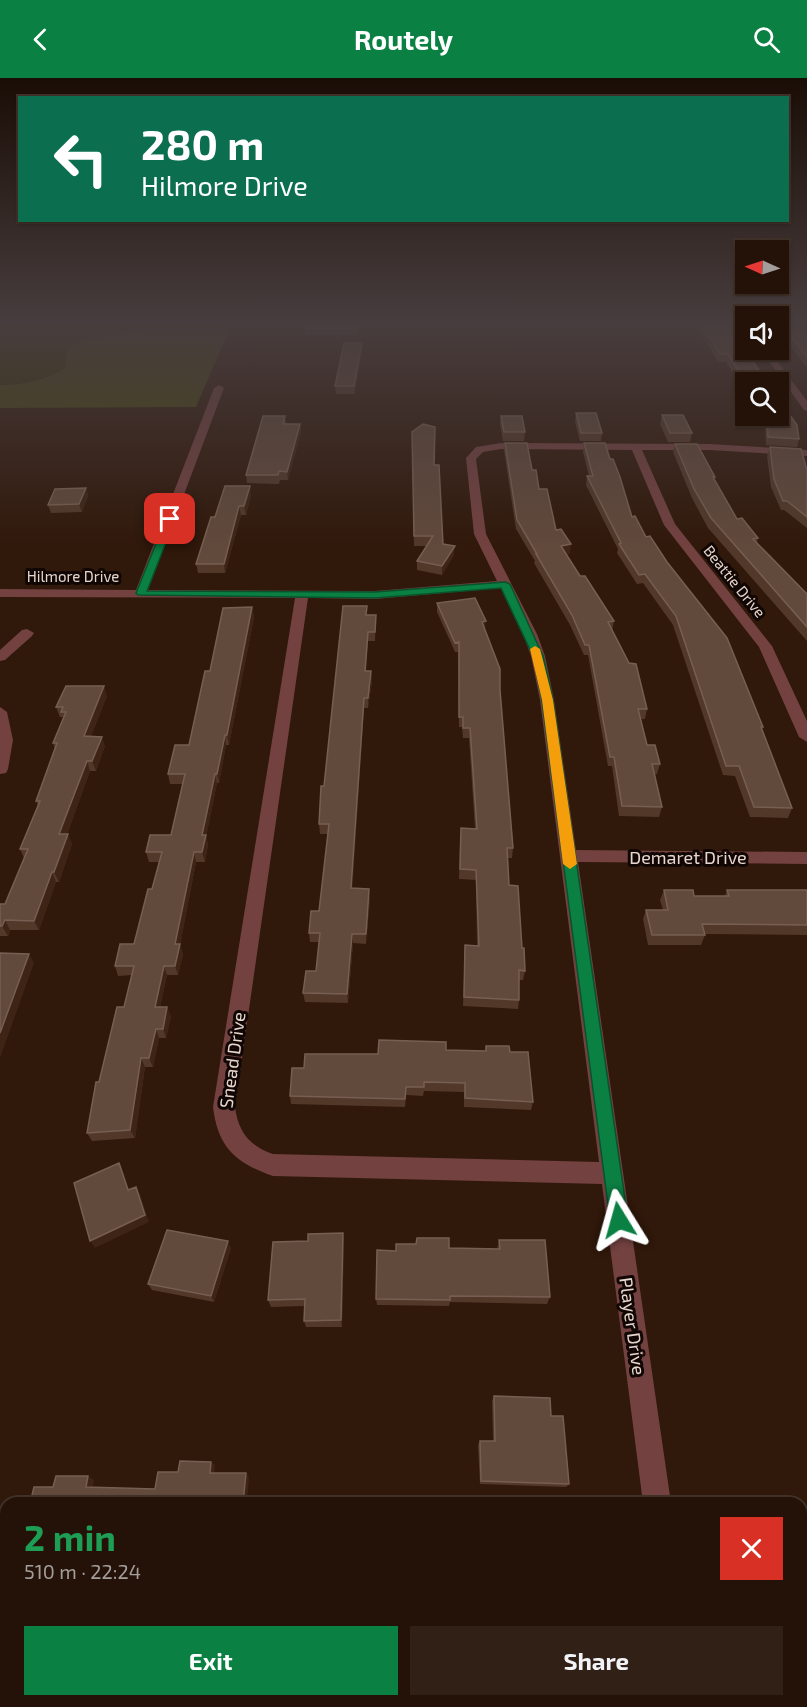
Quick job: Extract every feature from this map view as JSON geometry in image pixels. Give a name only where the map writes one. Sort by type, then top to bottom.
[{"type":"street","points":[[141,593],[216,397]]},
{"type":"street","name":"Player Drive","points":[[636,447],[501,446],[477,451],[471,458],[478,524],[484,543],[530,634],[543,676],[656,1497]]},
{"type":"street","points":[[636,447],[726,447],[807,453]]},
{"type":"street","name":"Beattie Drive","points":[[636,447],[670,525],[765,646],[807,737]]},
{"type":"street","name":"Hilmore Drive","points":[[0,592],[391,595],[505,584]]},
{"type":"street","name":"Snead Drive","points":[[302,595],[224,1107],[229,1133],[245,1153],[273,1165],[612,1173]]},
{"type":"street","points":[[0,657],[27,633]]},
{"type":"street","points":[[0,712],[4,724],[5,747],[0,769]]},
{"type":"street","name":"Demaret Drive","points":[[569,856],[807,858]]},
{"type":"shaded area","points":[[0,397],[200,397],[196,407],[0,408]]},
{"type":"building","points":[[576,413],[596,413],[602,433],[581,433]]},
{"type":"building","points":[[789,414],[797,425],[799,439],[768,437],[767,426],[789,426]]},
{"type":"building","points":[[662,415],[683,415],[692,433],[670,433]]},
{"type":"building","points":[[263,416],[285,416],[283,424],[300,424],[287,472],[279,471],[278,475],[246,475]]},
{"type":"building","points":[[501,416],[522,416],[525,432],[504,432]]},
{"type":"building","points":[[423,424],[435,427],[434,465],[439,465],[443,544],[455,546],[442,566],[417,561],[433,536],[414,536],[412,432]]},
{"type":"building","points":[[505,443],[527,443],[532,470],[536,470],[539,489],[547,489],[556,530],[561,529],[571,544],[561,546],[580,576],[585,576],[614,621],[608,622],[629,663],[636,664],[647,709],[638,709],[647,745],[655,745],[660,764],[652,764],[662,807],[622,806],[614,757],[610,757],[589,645],[585,645],[572,615],[517,520]]},
{"type":"building","points":[[584,443],[605,443],[610,459],[613,459],[620,477],[632,517],[635,516],[646,537],[650,536],[667,562],[727,638],[763,727],[761,727],[792,808],[754,807],[739,766],[726,766],[676,616],[645,574],[639,575],[619,544],[621,543],[587,476],[593,476]]},
{"type":"building","points":[[675,444],[697,444],[737,519],[742,518],[758,538],[753,539],[807,594],[807,627],[711,518],[694,489]]},
{"type":"building","points":[[770,447],[801,449],[807,470],[807,517],[787,501],[783,501],[774,479]]},
{"type":"building","points":[[225,486],[250,486],[244,506],[239,506],[224,564],[196,564],[211,517],[215,517]]},
{"type":"building","points":[[86,488],[79,504],[48,505],[55,489]]},
{"type":"building","points":[[475,598],[486,621],[482,622],[500,669],[513,848],[507,848],[509,885],[518,886],[522,948],[524,948],[525,971],[519,970],[519,1000],[464,997],[465,945],[479,946],[476,870],[460,869],[461,828],[477,829],[470,728],[463,728],[463,717],[459,717],[459,642],[455,643],[437,603]]},
{"type":"building","points":[[343,606],[367,606],[366,615],[376,615],[375,632],[368,632],[365,671],[371,671],[368,698],[364,698],[351,888],[369,889],[366,934],[352,934],[347,994],[303,993],[306,971],[316,971],[320,933],[309,933],[311,911],[319,911],[329,824],[319,824],[321,786],[324,786]]},
{"type":"building","points":[[252,607],[227,735],[225,735],[217,774],[215,774],[202,835],[206,835],[202,852],[194,852],[175,944],[180,944],[175,966],[164,966],[155,1007],[167,1007],[163,1029],[156,1029],[149,1058],[141,1058],[130,1130],[87,1133],[96,1082],[99,1082],[117,1007],[124,1007],[134,966],[115,966],[120,944],[134,944],[148,889],[152,889],[162,852],[146,852],[150,835],[171,835],[185,774],[168,774],[175,745],[189,745],[205,671],[210,671],[223,608]]},
{"type":"building","points":[[66,686],[104,686],[84,736],[102,737],[92,761],[87,761],[59,834],[68,834],[34,921],[5,920],[0,926],[0,904],[5,904],[28,849],[20,849],[40,801],[36,801],[57,743],[53,743],[66,712],[61,712],[63,707],[56,707]]},
{"type":"building","points":[[664,890],[693,890],[694,896],[729,896],[727,890],[807,890],[807,925],[702,924],[705,935],[652,935],[646,910],[668,910]]},
{"type":"building","points":[[0,953],[29,954],[0,1033]]},
{"type":"building","points":[[379,1040],[446,1042],[446,1050],[486,1051],[486,1046],[509,1046],[510,1052],[528,1052],[533,1102],[465,1098],[465,1083],[424,1082],[424,1087],[406,1087],[405,1099],[290,1096],[292,1068],[304,1068],[305,1054],[378,1054]]},
{"type":"building","points":[[119,1163],[128,1190],[136,1187],[145,1215],[90,1241],[74,1183]]},
{"type":"building","points":[[167,1230],[228,1241],[211,1296],[148,1284]]},
{"type":"building","points":[[343,1233],[341,1320],[304,1321],[305,1299],[268,1300],[273,1242],[308,1241],[308,1234]]},
{"type":"building","points":[[417,1238],[449,1238],[449,1248],[500,1249],[499,1240],[545,1240],[550,1297],[450,1296],[450,1300],[376,1299],[377,1250],[396,1251],[396,1244],[416,1244]]},
{"type":"building","points":[[494,1396],[550,1398],[551,1416],[563,1416],[569,1484],[481,1481],[480,1441],[495,1441]]},
{"type":"building","points":[[180,1461],[211,1462],[210,1473],[246,1473],[244,1497],[32,1497],[34,1487],[53,1487],[56,1476],[88,1476],[86,1487],[155,1489],[158,1472],[178,1472]]},
{"type":"slow traffic","points":[[535,649],[547,700],[570,864]]},
{"type":"route","points":[[170,519],[141,593],[375,595],[505,584],[530,634],[543,676],[619,1220]]}]
